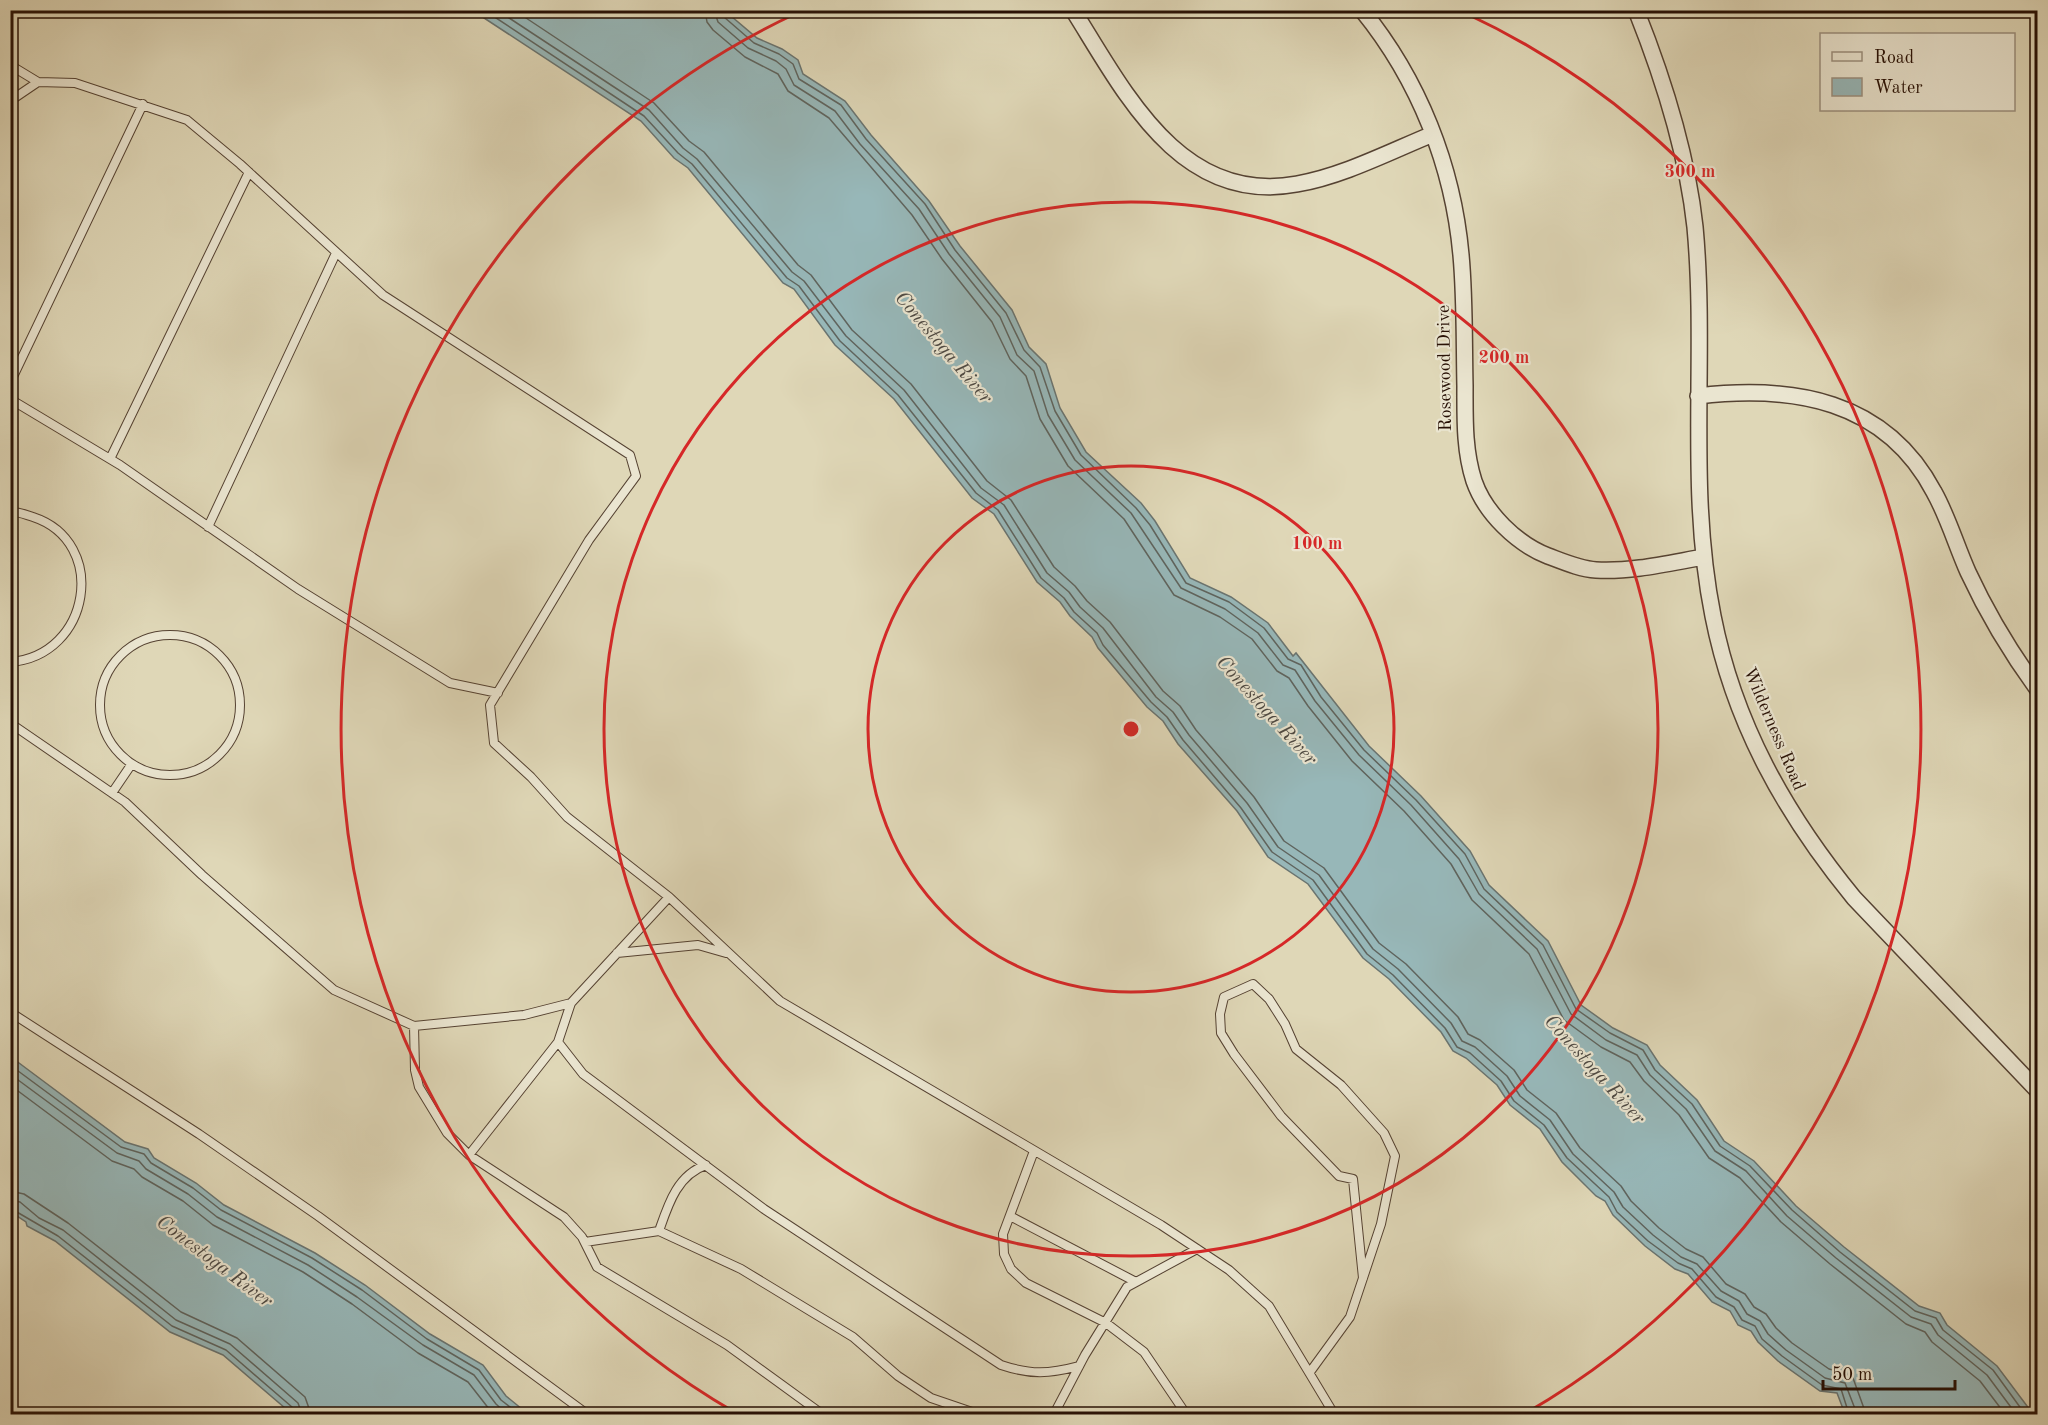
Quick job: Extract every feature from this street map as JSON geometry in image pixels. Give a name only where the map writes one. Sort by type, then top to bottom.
[{"type":"street","points":[[1073,10],[1149,126],[1167,145],[1188,160],[1223,178],[1247,184],[1296,184],[1324,177],[1433,134]]},
{"type":"street","name":"Rosewood Drive","points":[[1362,10],[1409,77],[1433,134],[1453,203],[1461,255],[1467,449],[1475,483],[1489,507],[1509,531],[1524,544],[1584,568],[1629,570],[1704,557]]},
{"type":"street","name":"Wilderness Road","points":[[1636,10],[1657,61],[1677,132],[1692,207],[1696,259],[1699,480],[1704,557],[1717,636],[1736,698],[1780,796],[1801,830],[1854,898],[2037,1091]]},
{"type":"street","points":[[1698,396],[1755,391],[1798,395],[1826,401],[1849,409],[1876,426],[1896,443],[1923,473],[1934,491],[1968,572],[2001,633],[2037,690]]},
{"type":"lane","points":[[10,65],[38,82],[75,83],[187,120],[249,172],[383,295],[630,455],[636,476],[589,540],[490,705],[494,743],[531,777],[567,817],[669,897],[780,1001],[1161,1225],[1228,1270],[1269,1306],[1334,1414]]},
{"type":"lane","points":[[10,101],[38,82]]},
{"type":"lane","points":[[10,383],[143,104]]},
{"type":"lane","points":[[110,459],[249,172]]},
{"type":"lane","points":[[208,526],[336,253]]},
{"type":"lane","points":[[10,399],[110,459],[298,589],[450,683],[498,693]]},
{"type":"lane","points":[[10,512],[44,521],[66,540],[80,567],[82,597],[72,625],[53,647],[26,661],[10,662]]},
{"type":"lane","points":[[183,635],[209,645],[229,665],[240,690],[240,718],[230,744],[210,764],[184,775],[157,775],[131,765],[111,745],[100,720],[100,692],[111,666],[130,646],[156,636],[183,635]]},
{"type":"lane","points":[[10,723],[112,793],[334,990],[414,1026],[524,1015],[571,1003]]},
{"type":"lane","points":[[112,793],[131,765]]},
{"type":"lane","points":[[469,1155],[558,1042],[571,1003],[669,897]]},
{"type":"lane","points":[[617,953],[698,945],[730,955]]},
{"type":"lane","points":[[1310,1372],[1350,1317],[1363,1278],[1381,1224],[1395,1156],[1384,1133],[1341,1085],[1296,1049],[1269,999],[1253,984],[1224,997],[1220,1014],[1221,1033],[1253,1082],[1281,1116],[1339,1176],[1353,1179],[1363,1278]]},
{"type":"lane","points":[[10,1012],[199,1134],[318,1216],[587,1414]]},
{"type":"lane","points":[[414,1026],[415,1070],[419,1087],[447,1133],[469,1155],[564,1217],[585,1242],[597,1267],[727,1345],[822,1414]]},
{"type":"lane","points":[[558,1042],[583,1074],[764,1209],[1001,1365],[1025,1373],[1057,1372],[1079,1366]]},
{"type":"lane","points":[[1034,1151],[1003,1234],[1004,1254],[1011,1269],[1026,1283],[1106,1323],[1144,1352],[1186,1414]]},
{"type":"lane","points":[[659,1231],[669,1203],[684,1178],[706,1165]]},
{"type":"lane","points":[[1010,1216],[1136,1282]]},
{"type":"lane","points":[[585,1242],[659,1231],[741,1269],[853,1337],[898,1376],[932,1398],[978,1414]]},
{"type":"lane","points":[[1054,1414],[1079,1366],[1127,1287],[1197,1249]]},
{"type":"water","name":"Conestoga River","points":[[468,11],[725,11],[757,38],[782,49],[798,60],[803,74],[845,101],[871,135],[929,201],[960,246],[1012,310],[1029,347],[1046,364],[1060,408],[1086,452],[1141,503],[1155,521],[1190,578],[1231,597],[1268,623],[1293,656],[1296,653],[1369,746],[1421,796],[1470,851],[1489,885],[1548,941],[1581,1005],[1613,1028],[1647,1045],[1660,1065],[1697,1100],[1724,1141],[1754,1161],[1796,1206],[1844,1247],[1919,1306],[1940,1313],[1947,1325],[1997,1366],[2033,1414],[1845,1414],[1837,1393],[1820,1391],[1778,1361],[1758,1342],[1751,1331],[1738,1325],[1730,1311],[1712,1302],[1688,1274],[1675,1269],[1645,1246],[1613,1215],[1605,1201],[1596,1196],[1562,1162],[1540,1129],[1510,1105],[1497,1085],[1466,1058],[1453,1051],[1441,1032],[1389,979],[1363,958],[1308,884],[1268,857],[1237,811],[1178,744],[1163,721],[1147,707],[1098,648],[1092,637],[1070,616],[1060,602],[1037,582],[994,514],[972,498],[894,399],[835,345],[794,289],[783,283],[688,168],[674,158],[641,121],[478,14]]},
{"type":"water","name":"Conestoga River","points":[[11,1057],[125,1142],[148,1149],[154,1158],[196,1183],[224,1205],[315,1253],[365,1285],[430,1334],[483,1365],[506,1396],[528,1414],[292,1414],[223,1355],[170,1332],[55,1241],[27,1226],[26,1222],[11,1212]]}]
